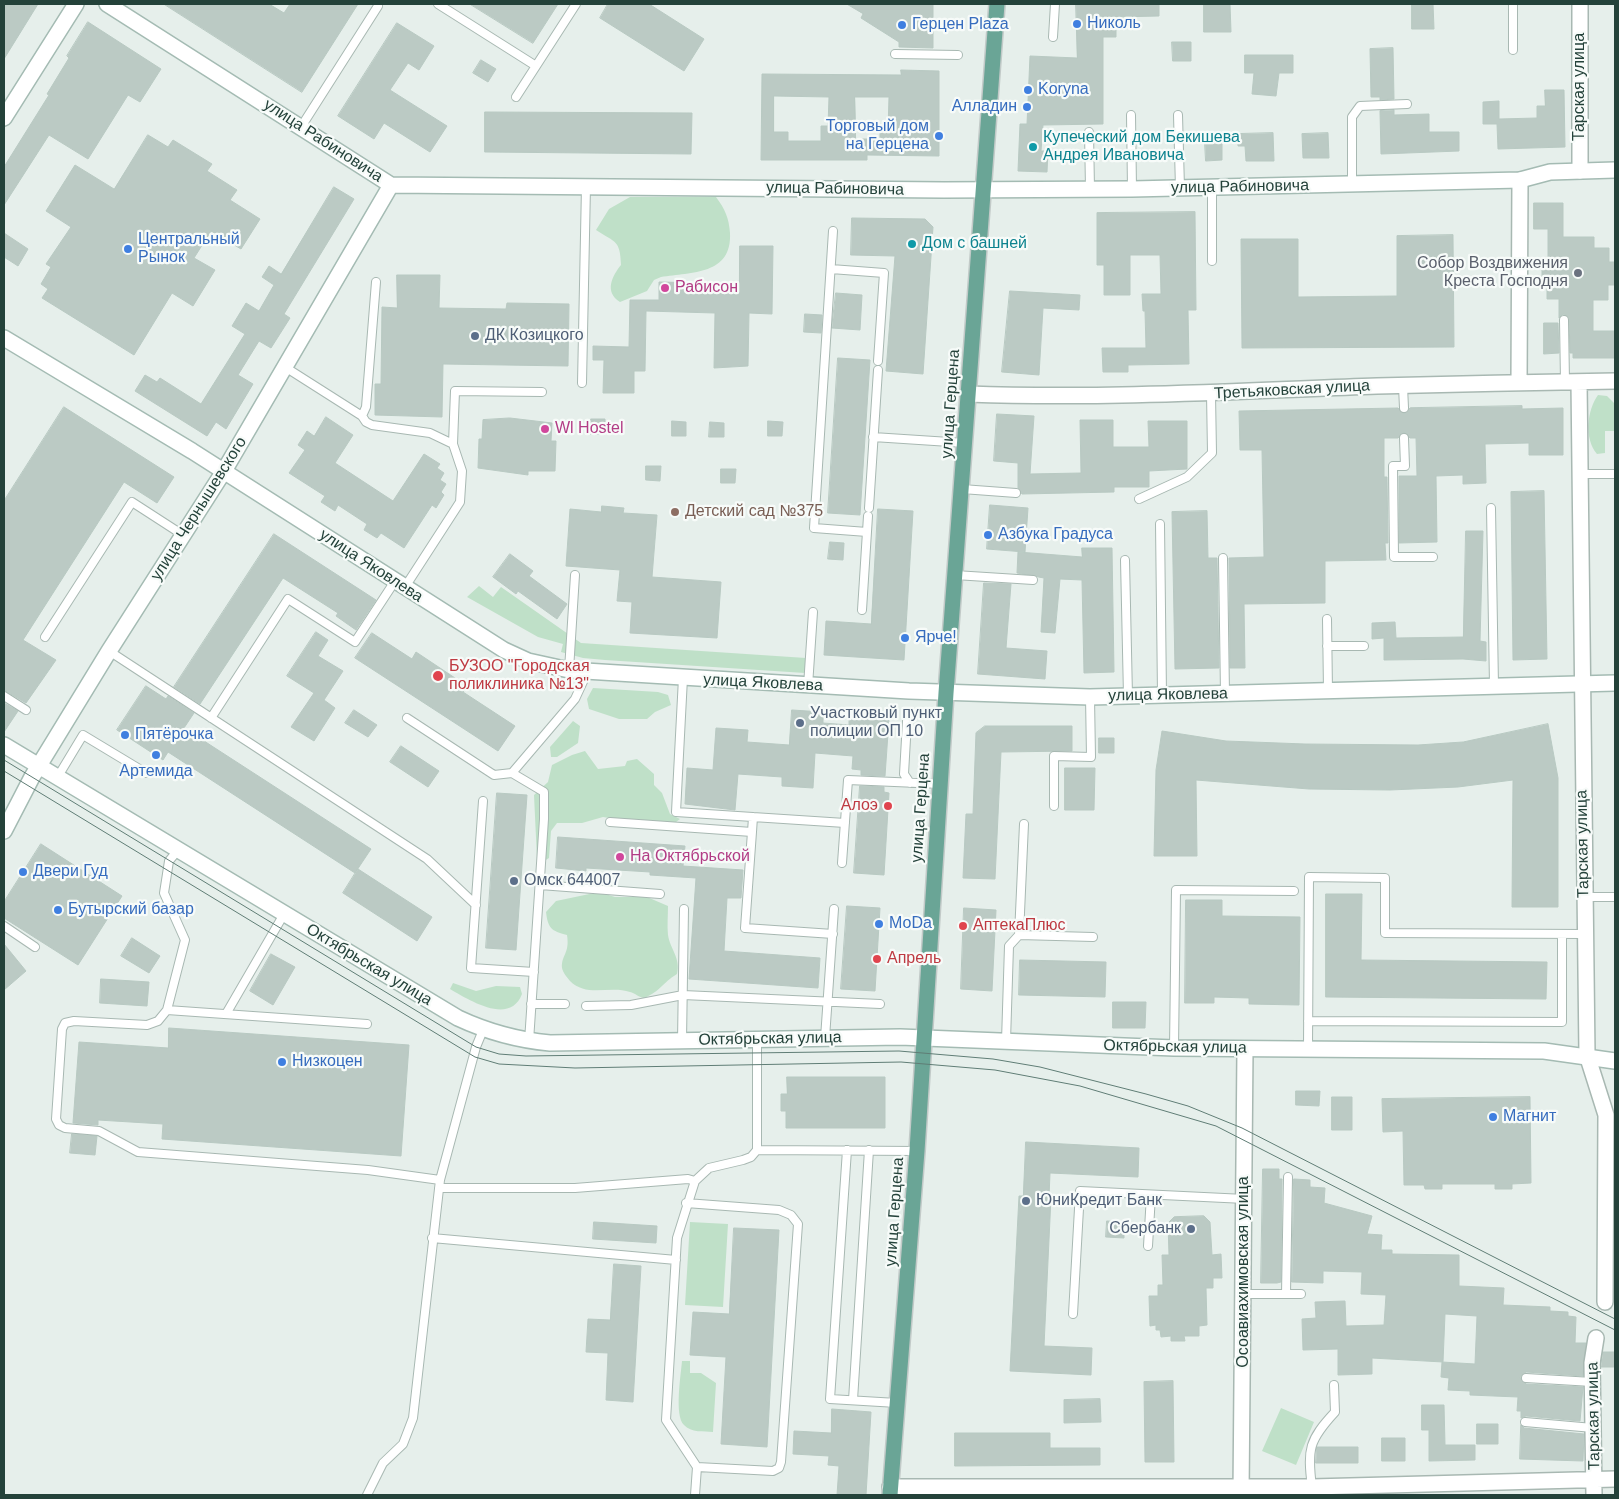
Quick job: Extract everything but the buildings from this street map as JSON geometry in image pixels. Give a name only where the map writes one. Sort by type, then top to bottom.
[{"type":"main road","name":"улица Герцена","points":[[890,1491],[917,1152],[946,693],[985,190],[997,4]]},
{"type":"street","points":[[4,118],[76,4]]},
{"type":"street","name":"улица Рабиновича","points":[[107,4],[392,185],[985,190],[1132,189],[1520,180],[1550,172],[1615,170]]},
{"type":"street","name":"Тарская улица","points":[[1580,4],[1580,171]]},
{"type":"street","points":[[1519,383],[1520,180]]},
{"type":"street","name":"улица Чернышевского","points":[[4,830],[109,651],[224,471],[392,185]]},
{"type":"street","name":"улица Яковлева","points":[[4,338],[224,471],[504,650],[528,661],[569,670],[587,673],[808,686],[946,693],[1090,697],[1615,683]]},
{"type":"street","name":"Третьяковская улица","points":[[968,394],[1046,397],[1211,394],[1404,386],[1615,381]]},
{"type":"street","name":"Тарская улица","points":[[1572,382],[1580,474],[1583,898],[1587,1055],[1606,1115],[1606,1302]]},
{"type":"street","name":"Октябрьская улица","points":[[4,745],[458,1018],[483,1030],[529,1042],[923,1038],[1174,1048],[1544,1051],[1587,1055],[1615,1061]]},
{"type":"street","name":"Осоавиахимовская улица","points":[[1242,1490],[1245,1199],[1242,1128],[1245,1048]]},
{"type":"street","name":"Тарская улица","points":[[1594,1495],[1592,1363],[1596,1338]]},
{"type":"street","points":[[890,1491],[1242,1490],[1615,1479]]},
{"type":"lane","points":[[438,4],[536,66]]},
{"type":"lane","points":[[516,97],[576,4]]},
{"type":"lane","points":[[1054,37],[1055,4]]},
{"type":"lane","points":[[1513,4],[1513,50]]},
{"type":"lane","points":[[301,127],[378,6]]},
{"type":"lane","points":[[895,54],[958,56]]},
{"type":"lane","points":[[1352,185],[1352,117],[1360,106],[1407,104]]},
{"type":"lane","points":[[1131,115],[1132,189]]},
{"type":"lane","points":[[1178,115],[1180,188]]},
{"type":"lane","points":[[1089,132],[1090,189]]},
{"type":"lane","points":[[582,383],[586,186]]},
{"type":"lane","points":[[1212,188],[1212,261]]},
{"type":"lane","points":[[833,231],[814,528],[867,532]]},
{"type":"lane","points":[[831,269],[884,273],[878,361]]},
{"type":"lane","points":[[362,416],[366,407],[376,282]]},
{"type":"lane","points":[[1564,320],[1572,382]]},
{"type":"lane","points":[[285,367],[362,416],[366,422],[372,425],[430,432],[453,444]]},
{"type":"lane","points":[[862,610],[878,370]]},
{"type":"lane","points":[[1404,386],[1404,408]]},
{"type":"lane","points":[[210,718],[288,599],[355,642],[400,584],[460,502],[462,471],[453,444],[455,391],[542,392]]},
{"type":"lane","points":[[1139,499],[1187,477],[1212,453],[1211,394]]},
{"type":"lane","points":[[873,437],[965,443]]},
{"type":"lane","points":[[1404,438],[1405,466],[1393,466],[1394,557],[1433,557]]},
{"type":"lane","points":[[1580,474],[1615,474]]},
{"type":"lane","points":[[962,489],[1016,493]]},
{"type":"lane","points":[[45,637],[132,502],[183,535]]},
{"type":"lane","points":[[1491,508],[1494,686]]},
{"type":"lane","points":[[1160,524],[1162,695]]},
{"type":"lane","points":[[1222,558],[1225,694]]},
{"type":"lane","points":[[1125,560],[1128,696]]},
{"type":"lane","points":[[569,670],[575,575]]},
{"type":"lane","points":[[955,575],[1033,580]]},
{"type":"lane","points":[[808,686],[813,612]]},
{"type":"lane","points":[[1327,619],[1328,691]]},
{"type":"lane","points":[[1327,646],[1364,646]]},
{"type":"lane","points":[[109,651],[427,859],[476,905]]},
{"type":"lane","points":[[512,773],[575,699],[587,673]]},
{"type":"lane","points":[[683,678],[676,812],[845,823]]},
{"type":"lane","points":[[4,696],[26,710]]},
{"type":"lane","points":[[1054,806],[1054,756],[1091,757],[1090,697]]},
{"type":"lane","points":[[407,718],[494,775],[512,773],[544,792],[540,885],[529,1042]]},
{"type":"lane","points":[[907,721],[904,774],[910,783]]},
{"type":"lane","points":[[57,778],[83,735],[146,773]]},
{"type":"lane","points":[[842,863],[848,780],[941,784]]},
{"type":"lane","points":[[483,801],[471,968],[534,972]]},
{"type":"lane","points":[[753,817],[746,928],[833,934]]},
{"type":"lane","points":[[610,822],[752,832]]},
{"type":"lane","points":[[1006,1042],[1009,946],[1019,934],[1024,824]]},
{"type":"lane","points":[[178,850],[169,861],[164,893],[185,940],[167,1010],[158,1020],[147,1025],[74,1021],[65,1023],[62,1029],[56,1119],[59,1125],[65,1128],[99,1131],[138,1152],[368,1170],[439,1184],[575,1188],[688,1179],[695,1181]]},
{"type":"lane","points":[[1308,1049],[1309,877],[1385,878],[1385,933],[1584,934]]},
{"type":"lane","points":[[540,885],[660,894]]},
{"type":"lane","points":[[1174,1048],[1176,890],[1294,891]]},
{"type":"lane","points":[[1583,898],[1615,897]]},
{"type":"lane","points":[[682,1041],[684,908]]},
{"type":"lane","points":[[825,1038],[834,909]]},
{"type":"lane","points":[[226,1014],[284,914]]},
{"type":"lane","points":[[4,926],[35,947]]},
{"type":"lane","points":[[1019,934],[1093,936]]},
{"type":"lane","points":[[1308,1021],[1562,1022],[1562,934]]},
{"type":"lane","points":[[586,1006],[631,1005],[683,995],[880,1004]]},
{"type":"lane","points":[[531,1004],[565,1004]]},
{"type":"lane","points":[[167,1010],[367,1024]]},
{"type":"lane","points":[[367,1495],[383,1463],[403,1444],[413,1418],[439,1184],[476,1047],[483,1030]]},
{"type":"lane","points":[[695,1495],[697,1467],[666,1420],[677,1238],[686,1203],[695,1181],[709,1168],[743,1160],[757,1150],[757,1040]]},
{"type":"lane","points":[[757,1150],[917,1152]]},
{"type":"lane","points":[[847,1150],[830,1399],[897,1404]]},
{"type":"lane","points":[[853,1400],[869,1150]]},
{"type":"lane","points":[[1286,1294],[1288,1177]]},
{"type":"lane","points":[[1073,1314],[1080,1191],[1245,1199]]},
{"type":"lane","points":[[1148,1246],[1151,1195]]},
{"type":"lane","points":[[686,1203],[779,1210],[791,1215],[798,1224],[782,1452],[779,1468],[774,1471],[697,1467]]},
{"type":"lane","points":[[432,1238],[676,1260]]},
{"type":"lane","points":[[1244,1294],[1301,1294]]},
{"type":"lane","points":[[1526,1378],[1592,1382]]},
{"type":"lane","points":[[1312,1487],[1308,1459],[1317,1432],[1335,1412],[1334,1385]]},
{"type":"lane","points":[[1525,1422],[1594,1428]]},
{"type":"green space","points":[[630,197],[716,197],[729,223],[729,247],[724,257],[708,269],[661,277],[654,280],[647,291],[620,302],[612,294],[611,289],[615,274],[621,265],[618,246],[596,230],[609,209]]},
{"type":"green space","points":[[1598,395],[1607,396],[1615,404],[1615,431],[1605,431],[1605,453],[1597,454],[1590,441],[1588,424],[1591,408]]},
{"type":"green space","points":[[479,586],[493,597],[501,587],[581,643],[806,658],[805,673],[583,658],[561,652],[563,644],[538,637],[467,597]]},
{"type":"green space","points":[[593,688],[658,692],[668,695],[671,705],[655,712],[647,719],[619,719],[589,709],[587,699]]},
{"type":"green space","points":[[573,721],[580,726],[578,743],[557,757],[551,757],[550,747]]},
{"type":"green space","points":[[585,751],[598,769],[625,766],[627,761],[637,759],[654,774],[654,785],[662,793],[670,814],[680,819],[676,822],[628,821],[603,817],[582,823],[557,823],[551,831],[549,858],[541,863],[537,859],[534,795],[548,782],[552,765]]},
{"type":"green space","points":[[599,892],[615,897],[647,897],[668,906],[668,935],[678,963],[677,974],[654,993],[644,998],[622,990],[584,989],[570,981],[565,975],[562,964],[568,941],[567,935],[551,928],[546,912],[556,901]]},
{"type":"green space","points":[[453,983],[476,991],[496,986],[520,987],[522,994],[516,1003],[508,1008],[489,1008],[450,989]]},
{"type":"green space","points":[[690,1222],[728,1224],[723,1307],[685,1305]]},
{"type":"green space","points":[[682,1361],[690,1361],[690,1373],[701,1373],[716,1383],[713,1432],[687,1428],[681,1420],[679,1404]]},
{"type":"green space","points":[[1281,1408],[1314,1422],[1296,1465],[1262,1451]]},
{"type":"tram line","points":[[4,760],[476,1047],[499,1054],[526,1056],[899,1051],[993,1059],[1040,1067],[1188,1106],[1242,1128],[1615,1319]]},
{"type":"tram line","points":[[4,771],[475,1057],[499,1064],[575,1068],[901,1062],[995,1070],[1080,1086],[1216,1126],[1615,1330]]},
{"type":"place","name":"Николь","points":[[1077,24]]},
{"type":"place","name":"Герцен Plaza","points":[[902,25]]},
{"type":"place","name":"Koryna","points":[[1028,90]]},
{"type":"place","name":"Алладин","points":[[1027,107]]},
{"type":"place","name":"Торговый дом на Герцена","points":[[939,136]]},
{"type":"place","name":"Купеческий дом Бекишева Андрея Ивановича","points":[[1033,147]]},
{"type":"place","name":"Дом с башней","points":[[912,244]]},
{"type":"place","name":"Центральный Рынок","points":[[128,249]]},
{"type":"place","name":"Собор Воздвижения Креста Господня","points":[[1578,273]]},
{"type":"place","name":"Рабисон","points":[[665,288]]},
{"type":"place","name":"ДК Козицкого","points":[[475,336]]},
{"type":"place","name":"Wl Hostel","points":[[545,429]]},
{"type":"place","name":"Детский сад №375","points":[[675,512]]},
{"type":"place","name":"Азбука Градуса","points":[[988,535]]},
{"type":"place","name":"Ярче!","points":[[905,638]]},
{"type":"place","name":"БУЗОО \"Городская поликлиника №13\"","points":[[438,676]]},
{"type":"place","name":"Участковый пункт полиции ОП 10","points":[[800,723]]},
{"type":"place","name":"Пятёрочка","points":[[125,735]]},
{"type":"place","name":"Артемида","points":[[156,755]]},
{"type":"place","name":"Алоэ","points":[[888,806]]},
{"type":"place","name":"На Октябрьской","points":[[620,857]]},
{"type":"place","name":"Двери Гуд","points":[[23,872]]},
{"type":"place","name":"Омск 644007","points":[[514,881]]},
{"type":"place","name":"Бутырский базар","points":[[58,910]]},
{"type":"place","name":"МоDa","points":[[879,924]]},
{"type":"place","name":"АптекаПлюс","points":[[963,926]]},
{"type":"place","name":"Апрель","points":[[877,959]]},
{"type":"place","name":"Низкоцен","points":[[282,1062]]},
{"type":"place","name":"Магнит","points":[[1493,1117]]},
{"type":"place","name":"ЮниКредит Банк","points":[[1026,1201]]},
{"type":"place","name":"Сбербанк","points":[[1191,1229]]}]
